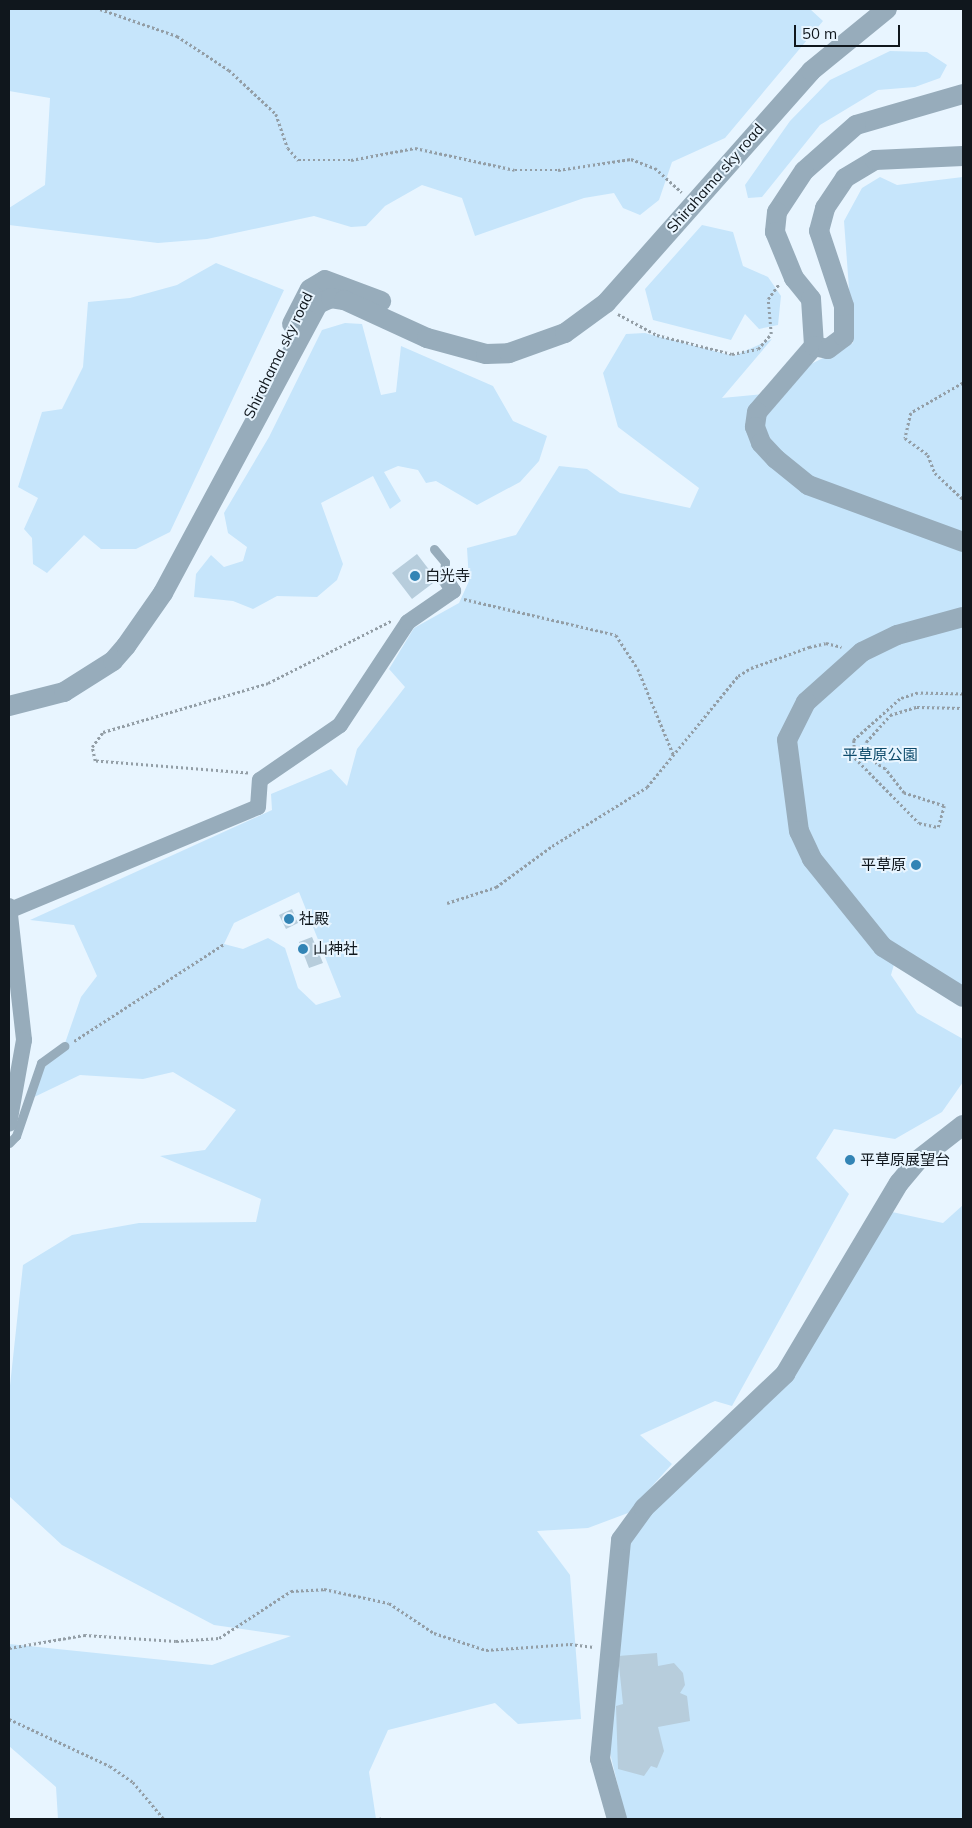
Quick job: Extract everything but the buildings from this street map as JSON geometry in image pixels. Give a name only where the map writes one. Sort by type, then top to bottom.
[{"type":"street","name":"Shirahama sky road","points":[[9,706],[64,692],[112,661],[163,593],[313,284],[325,280],[343,283],[470,340],[540,342],[565,333],[606,303],[811,71],[887,9]]},
{"type":"street","points":[[963,94],[856,125],[804,171],[777,212],[775,232],[794,278],[811,299],[814,346],[757,412],[755,427],[761,442],[792,472],[821,491],[963,542]]},
{"type":"street","points":[[814,346],[828,349],[844,337],[844,306],[819,231],[826,208],[845,178],[875,160],[963,156]]},
{"type":"street","points":[[9,1124],[24,1040],[11,907],[258,807],[260,780],[340,725],[408,622],[453,591],[444,576]]},
{"type":"street","points":[[963,617],[897,635],[862,652],[817,690],[791,727],[787,740],[799,831],[826,879],[883,947],[963,997]]},
{"type":"street","points":[[617,1819],[600,1759],[608,1649],[618,1555],[627,1529],[785,1374],[899,1183],[918,1160],[963,1125]]},
{"type":"lane","points":[[434,549],[444,562],[444,576]]},
{"type":"lane","points":[[9,1143],[16,1136],[41,1063],[64,1046]]},
{"type":"path","points":[[100,9],[177,36],[229,70],[276,114],[288,148],[298,160],[351,160],[414,148],[516,170],[558,170],[631,159],[654,168],[672,187],[697,200]]},
{"type":"path","points":[[606,303],[620,317],[657,335],[732,354],[758,349],[771,334],[768,299],[779,283],[794,278]]},
{"type":"path","points":[[963,383],[912,413],[905,438],[928,456],[935,473],[963,499]]},
{"type":"path","points":[[483,604],[616,636],[638,669],[674,756]]},
{"type":"path","points":[[260,780],[250,773],[217,768],[95,761],[92,747],[103,732],[268,683],[395,619]]},
{"type":"path","points":[[446,903],[464,902],[496,887],[552,846],[647,787],[738,676],[750,668],[826,643],[862,652]]},
{"type":"path","points":[[963,694],[918,692],[900,699],[854,740],[854,758],[919,823],[938,827],[944,806],[904,793],[885,769],[868,758],[866,742],[890,715],[916,707],[963,708]]},
{"type":"path","points":[[83,1036],[224,944]]},
{"type":"path","points":[[9,1648],[84,1635],[176,1641],[219,1638],[290,1591],[324,1590],[389,1602],[434,1633],[486,1650],[570,1644],[608,1649]]},
{"type":"path","points":[[9,1719],[110,1766],[133,1782],[164,1819]]},
{"type":"path","points":[[379,1819],[384,1818]]},
{"type":"green space","points":[[9,9],[810,9],[823,21],[725,138],[672,162],[659,200],[640,215],[623,208],[614,193],[584,198],[475,236],[462,198],[422,185],[385,206],[366,226],[351,227],[314,216],[207,239],[158,243],[9,225],[9,208],[45,185],[50,98],[9,91]]},
{"type":"green space","points":[[890,51],[927,52],[947,65],[940,78],[915,87],[878,90],[820,125],[762,197],[748,198],[745,185],[790,121],[830,80]]},
{"type":"green space","name":"平草原公園","points":[[880,177],[897,185],[963,177],[963,986],[898,950],[891,975],[917,1013],[963,1039],[963,1082],[942,1112],[895,1139],[834,1129],[816,1158],[849,1194],[732,1406],[715,1401],[640,1435],[672,1464],[628,1513],[588,1528],[537,1531],[570,1575],[581,1719],[518,1724],[495,1703],[388,1730],[369,1772],[376,1819],[58,1819],[56,1787],[9,1746],[9,1644],[212,1665],[291,1636],[214,1625],[62,1545],[9,1496],[9,1395],[23,1265],[72,1235],[139,1223],[256,1222],[261,1199],[160,1156],[205,1150],[236,1110],[173,1072],[143,1079],[80,1075],[28,1100],[35,1078],[64,1046],[81,997],[97,976],[74,925],[30,920],[272,810],[271,794],[331,769],[347,786],[357,749],[405,687],[389,669],[414,628],[459,603],[469,581],[467,548],[516,535],[559,466],[587,469],[620,493],[690,508],[699,488],[618,427],[603,373],[626,334],[645,333],[734,356],[772,339],[722,398],[775,393],[791,374],[853,343],[844,221],[862,188]],"holes":[[[299,892],[341,997],[316,1005],[298,988],[285,948],[268,938],[243,949],[224,944],[234,923]]]},
{"type":"green space","points":[[702,225],[733,232],[743,266],[768,277],[781,296],[778,325],[759,329],[745,314],[731,340],[653,320],[645,289]]},
{"type":"green space","points":[[216,263],[284,290],[170,532],[136,549],[101,549],[84,535],[47,573],[33,564],[32,538],[24,529],[38,498],[18,487],[42,412],[62,409],[83,367],[88,302],[130,298],[177,285]]},
{"type":"green space","points":[[345,323],[362,324],[381,395],[396,392],[401,346],[493,386],[513,421],[547,436],[539,461],[520,482],[477,505],[436,481],[426,483],[418,470],[398,466],[384,472],[401,501],[390,509],[373,476],[321,503],[343,564],[337,580],[317,597],[277,596],[253,609],[233,601],[194,597],[196,574],[211,555],[224,567],[243,561],[247,547],[228,533],[224,513],[269,437],[322,330]]},
{"type":"green space","points":[[963,1205],[963,1819],[626,1819],[610,1753],[626,1552],[636,1531],[646,1516],[780,1388],[892,1212],[943,1223]]},
{"type":"place","name":"白光寺","points":[[415,576]]},
{"type":"place","name":"平草原","points":[[916,865]]},
{"type":"place","name":"社殿","points":[[289,919]]},
{"type":"place","name":"山神社","points":[[303,949]]},
{"type":"place","name":"平草原展望台","points":[[850,1160]]}]
